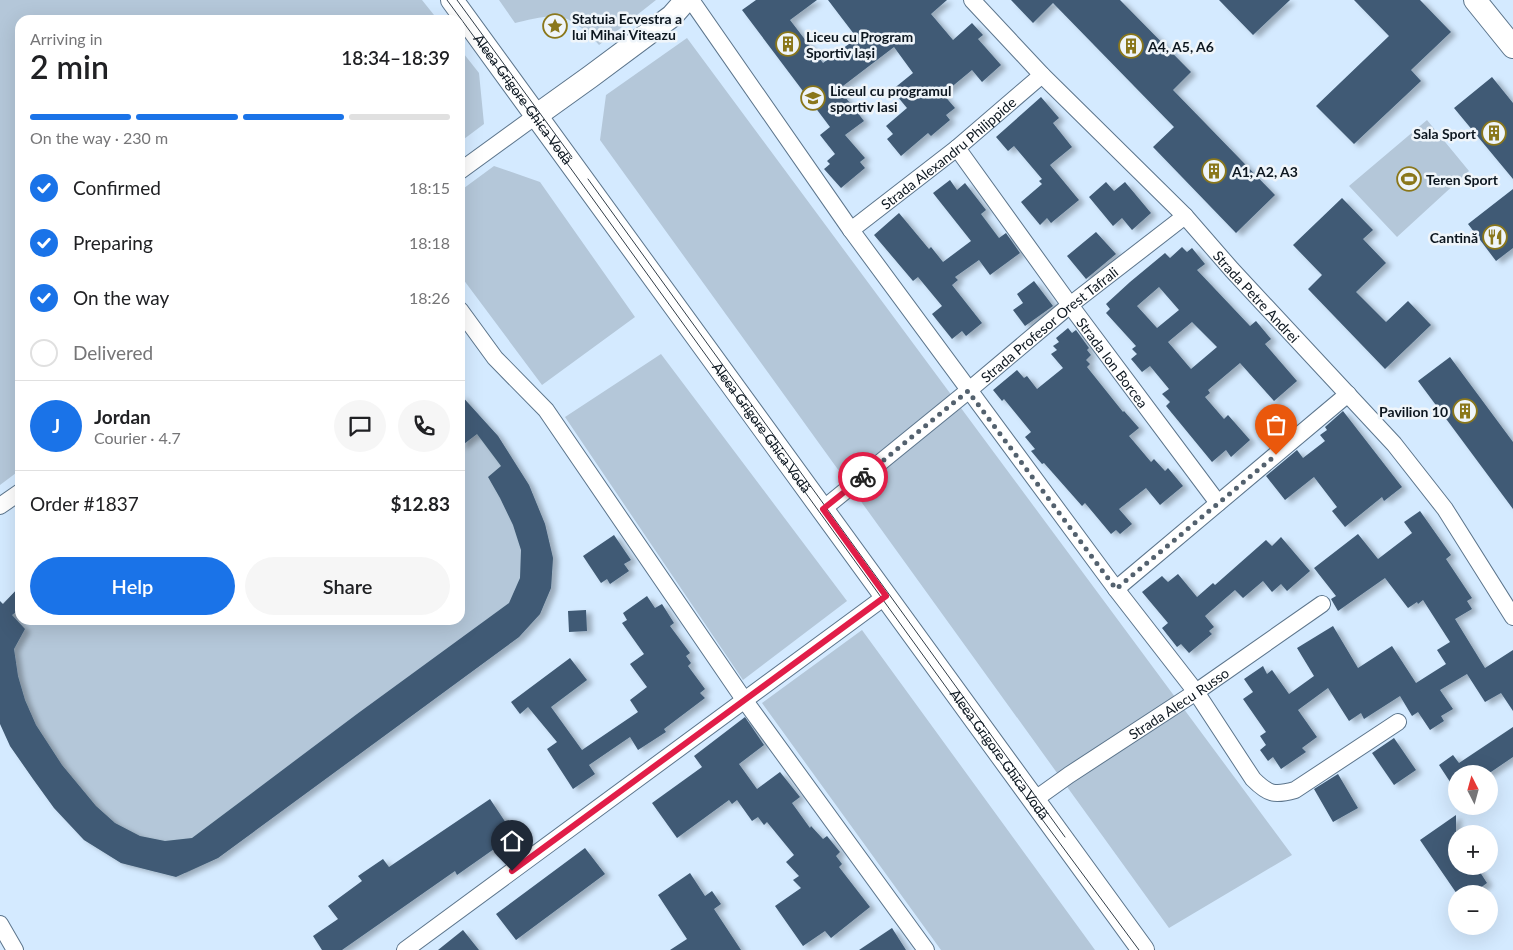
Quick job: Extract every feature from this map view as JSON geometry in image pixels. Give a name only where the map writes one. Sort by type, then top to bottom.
[{"type":"main road","name":"Aleea Grigore Ghica Vodă","points":[[452,0],[463,15]]},
{"type":"main road","points":[[536,115],[590,78],[672,16],[686,0]]},
{"type":"main road","points":[[1475,0],[1513,47]]},
{"type":"main road","name":"Aleea Grigore Ghica Vodă","points":[[465,18],[1143,950]]},
{"type":"street","points":[[691,0],[851,230],[968,391],[1116,589],[1196,692],[1253,779],[1263,789],[1271,793],[1295,790],[1398,722]]},
{"type":"street","name":"Strada Petre Andrei","points":[[972,0],[1042,74],[1185,216],[1232,270],[1394,444],[1444,509],[1513,617]]},
{"type":"street","name":"Strada Alexandru Philippide","points":[[851,230],[957,148],[1042,74]]},
{"type":"street","points":[[465,166],[536,115]]},
{"type":"street","name":"Strada Ion Borcea","points":[[957,148],[1070,305],[1218,504]]},
{"type":"street","name":"Strada Profesor Orest Tafrali","points":[[823,509],[1070,305],[1185,216]]},
{"type":"street","points":[[465,317],[495,358],[546,410],[745,701],[926,950]]},
{"type":"street","points":[[1116,589],[1348,394]]},
{"type":"street","points":[[0,506],[15,496]]},
{"type":"street","points":[[405,950],[886,596]]},
{"type":"street","name":"Strada Alecu Russo","points":[[1034,800],[1196,692],[1322,604]]},
{"type":"street","points":[[0,924],[15,950]]},
{"type":"shaded area","points":[[0,0],[422,0],[434,15],[15,15],[15,474],[0,485]]},
{"type":"shaded area","points":[[499,0],[656,0],[599,45],[577,25],[562,17],[545,17],[515,23]]},
{"type":"shaded area","points":[[687,38],[1292,855],[1169,928],[600,140],[606,95]]},
{"type":"shaded area","points":[[465,55],[479,73],[484,124],[465,138]]},
{"type":"shaded area","name":"Teren Sport","points":[[1427,120],[1469,171],[1397,237],[1349,186]]},
{"type":"shaded area","points":[[494,166],[540,182],[635,317],[542,385],[465,282],[465,187]]},
{"type":"shaded area","points":[[661,354],[847,601],[743,680],[565,417]]},
{"type":"shaded area","points":[[465,401],[498,436],[529,485],[545,524],[553,558],[551,588],[540,614],[519,637],[218,858],[186,873],[156,872],[121,863],[84,840],[54,808],[10,746],[0,606],[15,592],[15,625],[465,625]]},
{"type":"shaded area","points":[[862,630],[1095,950],[941,950],[762,703]]},
{"type":"building","points":[[756,0],[817,0],[790,20],[823,63],[857,38],[828,0],[947,0],[931,14],[953,40],[972,23],[983,35],[978,39],[1001,65],[982,82],[972,70],[943,94],[955,108],[946,115],[950,120],[931,136],[928,133],[901,156],[887,139],[893,134],[886,126],[907,108],[892,90],[913,73],[894,47],[839,89],[864,121],[845,135],[865,158],[860,162],[865,168],[841,188],[824,169],[830,164],[827,161],[835,154],[820,135],[830,127],[742,10]]},
{"type":"building","points":[[1011,0],[1120,0],[1191,72],[1173,90],[1275,195],[1236,233],[1153,147],[1174,127],[1053,3],[1033,23]]},
{"type":"building","points":[[1219,0],[1290,0],[1253,35]]},
{"type":"building","points":[[1354,0],[1420,0],[1451,32],[1411,70],[1421,81],[1354,144],[1316,106],[1389,36]]},
{"type":"building","name":"Sala Sport","points":[[1492,77],[1513,103],[1513,179],[1454,108]]},
{"type":"building","points":[[1041,97],[1059,118],[1053,123],[1072,147],[1050,165],[1079,200],[1051,223],[1047,218],[1040,225],[1021,202],[1042,184],[1039,181],[1042,179],[1014,146],[1008,151],[996,137]]},
{"type":"building","points":[[950,180],[957,190],[965,183],[986,210],[981,214],[999,238],[1006,233],[1020,253],[990,275],[979,260],[955,277],[958,280],[952,285],[982,323],[966,336],[962,331],[952,339],[932,314],[942,306],[918,277],[913,281],[874,235],[899,213],[929,249],[931,247],[943,262],[971,241],[933,193]]},
{"type":"building","points":[[1106,182],[1114,191],[1125,182],[1151,213],[1132,230],[1122,218],[1113,226],[1089,197]]},
{"type":"building","name":"Cantină","points":[[1513,189],[1513,248],[1496,261],[1468,224]]},
{"type":"building","points":[[1342,198],[1373,230],[1363,239],[1386,263],[1356,292],[1386,322],[1408,301],[1431,325],[1385,369],[1308,289],[1322,275],[1293,245]]},
{"type":"building","points":[[1096,232],[1116,254],[1086,279],[1067,256]]},
{"type":"building","points":[[1182,247],[1187,252],[1192,248],[1205,264],[1197,270],[1250,326],[1256,321],[1271,339],[1265,344],[1297,381],[1274,401],[1240,363],[1208,390],[1210,393],[1205,397],[1224,419],[1228,415],[1250,440],[1231,457],[1226,450],[1212,462],[1166,406],[1170,402],[1162,394],[1169,389],[1150,366],[1142,372],[1131,359],[1137,354],[1132,349],[1136,346],[1106,313],[1110,309],[1106,304],[1130,282],[1165,253],[1170,258]],"holes":[[[1159,287],[1179,310],[1157,328],[1137,306]],[[1192,322],[1217,347],[1191,369],[1168,342]]]},
{"type":"building","points":[[1034,281],[1053,306],[1025,326],[1013,310],[1023,303],[1017,294]]},
{"type":"building","points":[[1068,328],[1072,333],[1076,330],[1089,348],[1087,350],[1091,355],[1086,360],[1090,364],[1087,367],[1123,412],[1139,428],[1129,436],[1151,462],[1154,459],[1165,471],[1168,468],[1183,486],[1160,505],[1146,488],[1119,509],[1132,524],[1120,534],[1116,530],[1111,534],[1085,503],[1082,506],[1044,463],[1042,464],[1031,451],[1035,449],[1025,437],[1031,432],[1004,399],[1002,401],[993,390],[1017,370],[1024,378],[1027,376],[1037,389],[1063,368],[1051,354],[1057,350],[1053,346],[1059,342],[1056,338]]},
{"type":"building","name":"Pavilion 10","points":[[1450,357],[1513,442],[1513,509],[1418,381]]},
{"type":"building","points":[[465,400],[498,436],[529,485],[545,524],[553,558],[551,588],[540,614],[519,637],[218,858],[176,877],[121,863],[84,840],[54,808],[33,779],[10,746],[0,724],[0,601],[3,604],[15,591],[15,613],[12,615],[15,618],[15,625],[21,625],[25,629],[14,649],[18,676],[25,700],[36,725],[62,765],[96,806],[115,823],[140,836],[165,841],[192,838],[509,603],[520,578],[521,550],[513,525],[488,477],[501,466],[477,434],[465,443]]},
{"type":"building","points":[[1343,411],[1402,487],[1384,501],[1382,497],[1345,527],[1332,511],[1337,507],[1314,477],[1285,500],[1266,476],[1297,450],[1303,458],[1325,441],[1320,435],[1327,430],[1325,427]]},
{"type":"building","points":[[1420,511],[1451,555],[1446,559],[1472,598],[1467,601],[1472,609],[1455,619],[1485,668],[1513,650],[1513,711],[1501,693],[1485,702],[1467,674],[1440,690],[1453,709],[1441,716],[1444,721],[1430,730],[1418,712],[1412,716],[1400,696],[1364,719],[1361,713],[1349,721],[1328,688],[1298,710],[1317,737],[1302,748],[1306,752],[1281,769],[1273,757],[1268,761],[1260,750],[1266,745],[1260,736],[1266,732],[1243,699],[1253,692],[1244,679],[1263,666],[1267,674],[1272,670],[1289,694],[1314,676],[1297,648],[1333,626],[1358,668],[1392,646],[1416,683],[1446,664],[1437,650],[1450,642],[1423,600],[1408,608],[1385,578],[1338,611],[1331,599],[1336,596],[1314,568],[1358,534],[1378,559],[1412,533],[1404,522]]},
{"type":"building","points":[[614,535],[631,560],[624,564],[629,571],[610,584],[607,579],[601,583],[583,556]]},
{"type":"building","points":[[1281,537],[1310,571],[1287,591],[1281,584],[1272,592],[1263,581],[1243,598],[1235,590],[1205,616],[1214,627],[1209,631],[1212,634],[1189,653],[1181,644],[1177,647],[1162,628],[1168,623],[1142,592],[1162,576],[1168,582],[1178,574],[1197,597],[1213,583],[1215,585],[1266,540],[1272,546]]},
{"type":"building","points":[[647,596],[655,608],[662,604],[674,623],[670,626],[690,653],[686,656],[691,663],[688,666],[705,689],[700,693],[705,698],[664,729],[666,732],[638,750],[630,737],[589,765],[595,774],[573,789],[547,749],[557,742],[528,707],[520,714],[511,702],[570,658],[587,680],[551,707],[582,750],[638,712],[630,700],[647,687],[630,664],[644,654],[622,623],[627,620],[623,613]]},
{"type":"building","points":[[586,610],[587,631],[569,632],[568,611]]},
{"type":"building","points":[[745,717],[764,745],[739,764],[757,789],[780,772],[800,797],[792,803],[810,828],[811,826],[823,839],[827,836],[840,852],[836,856],[842,864],[839,867],[870,907],[831,938],[825,931],[803,946],[775,906],[801,888],[793,880],[799,876],[786,862],[794,855],[767,822],[764,825],[758,817],[752,821],[737,800],[732,804],[729,800],[677,838],[652,803],[702,767],[694,756]]},
{"type":"building","points":[[1513,727],[1513,757],[1498,767],[1498,765],[1448,765],[1448,779],[1439,765],[1453,755],[1459,763]]},
{"type":"building","points":[[1394,738],[1416,770],[1394,785],[1372,753]]},
{"type":"building","points":[[1338,774],[1358,808],[1333,822],[1314,789]]},
{"type":"building","points":[[490,799],[514,835],[457,875],[455,871],[342,950],[322,950],[313,936],[338,919],[328,906],[362,881],[358,876],[383,859],[389,867]]},
{"type":"building","points":[[1456,815],[1456,825],[1448,825],[1448,875],[1482,875],[1487,883],[1484,885],[1451,885],[1420,840]]},
{"type":"building","points":[[585,848],[605,874],[516,940],[496,914]]},
{"type":"building","points":[[690,873],[705,896],[712,891],[721,904],[714,909],[741,950],[670,950],[687,939],[658,895]]},
{"type":"building","points":[[892,928],[906,950],[859,950]]},
{"type":"building","points":[[463,930],[479,950],[438,950]]},
{"type":"tram line","points":[[447,0],[458,15]]},
{"type":"tram line","points":[[457,0],[572,157]]},
{"type":"tram line","points":[[465,24],[1030,803],[1139,950]]},
{"type":"tram line","points":[[588,179],[1065,837]]},
{"type":"way so far","points":[[863,477],[968,391],[1116,589],[1276,455]]},
{"type":"place","name":"Statuia Ecvestra a lui Mihai Viteazu","points":[[555,26]]},
{"type":"place","name":"Liceu cu Program Sportiv Iași","points":[[788,44]]},
{"type":"place","name":"A4, A5, A6","points":[[1131,46]]},
{"type":"place","name":"Liceul cu programul sportiv Iasi","points":[[813,98]]},
{"type":"place","name":"Sala Sport","points":[[1494,133]]},
{"type":"place","name":"A1, A2, A3","points":[[1214,171]]},
{"type":"place","name":"Teren Sport","points":[[1409,179]]},
{"type":"place","name":"Cantină","points":[[1495,237]]},
{"type":"place","name":"Pavilion 10","points":[[1465,411]]},
{"type":"route","points":[[512,871],[886,596],[823,509],[863,477]]}]
